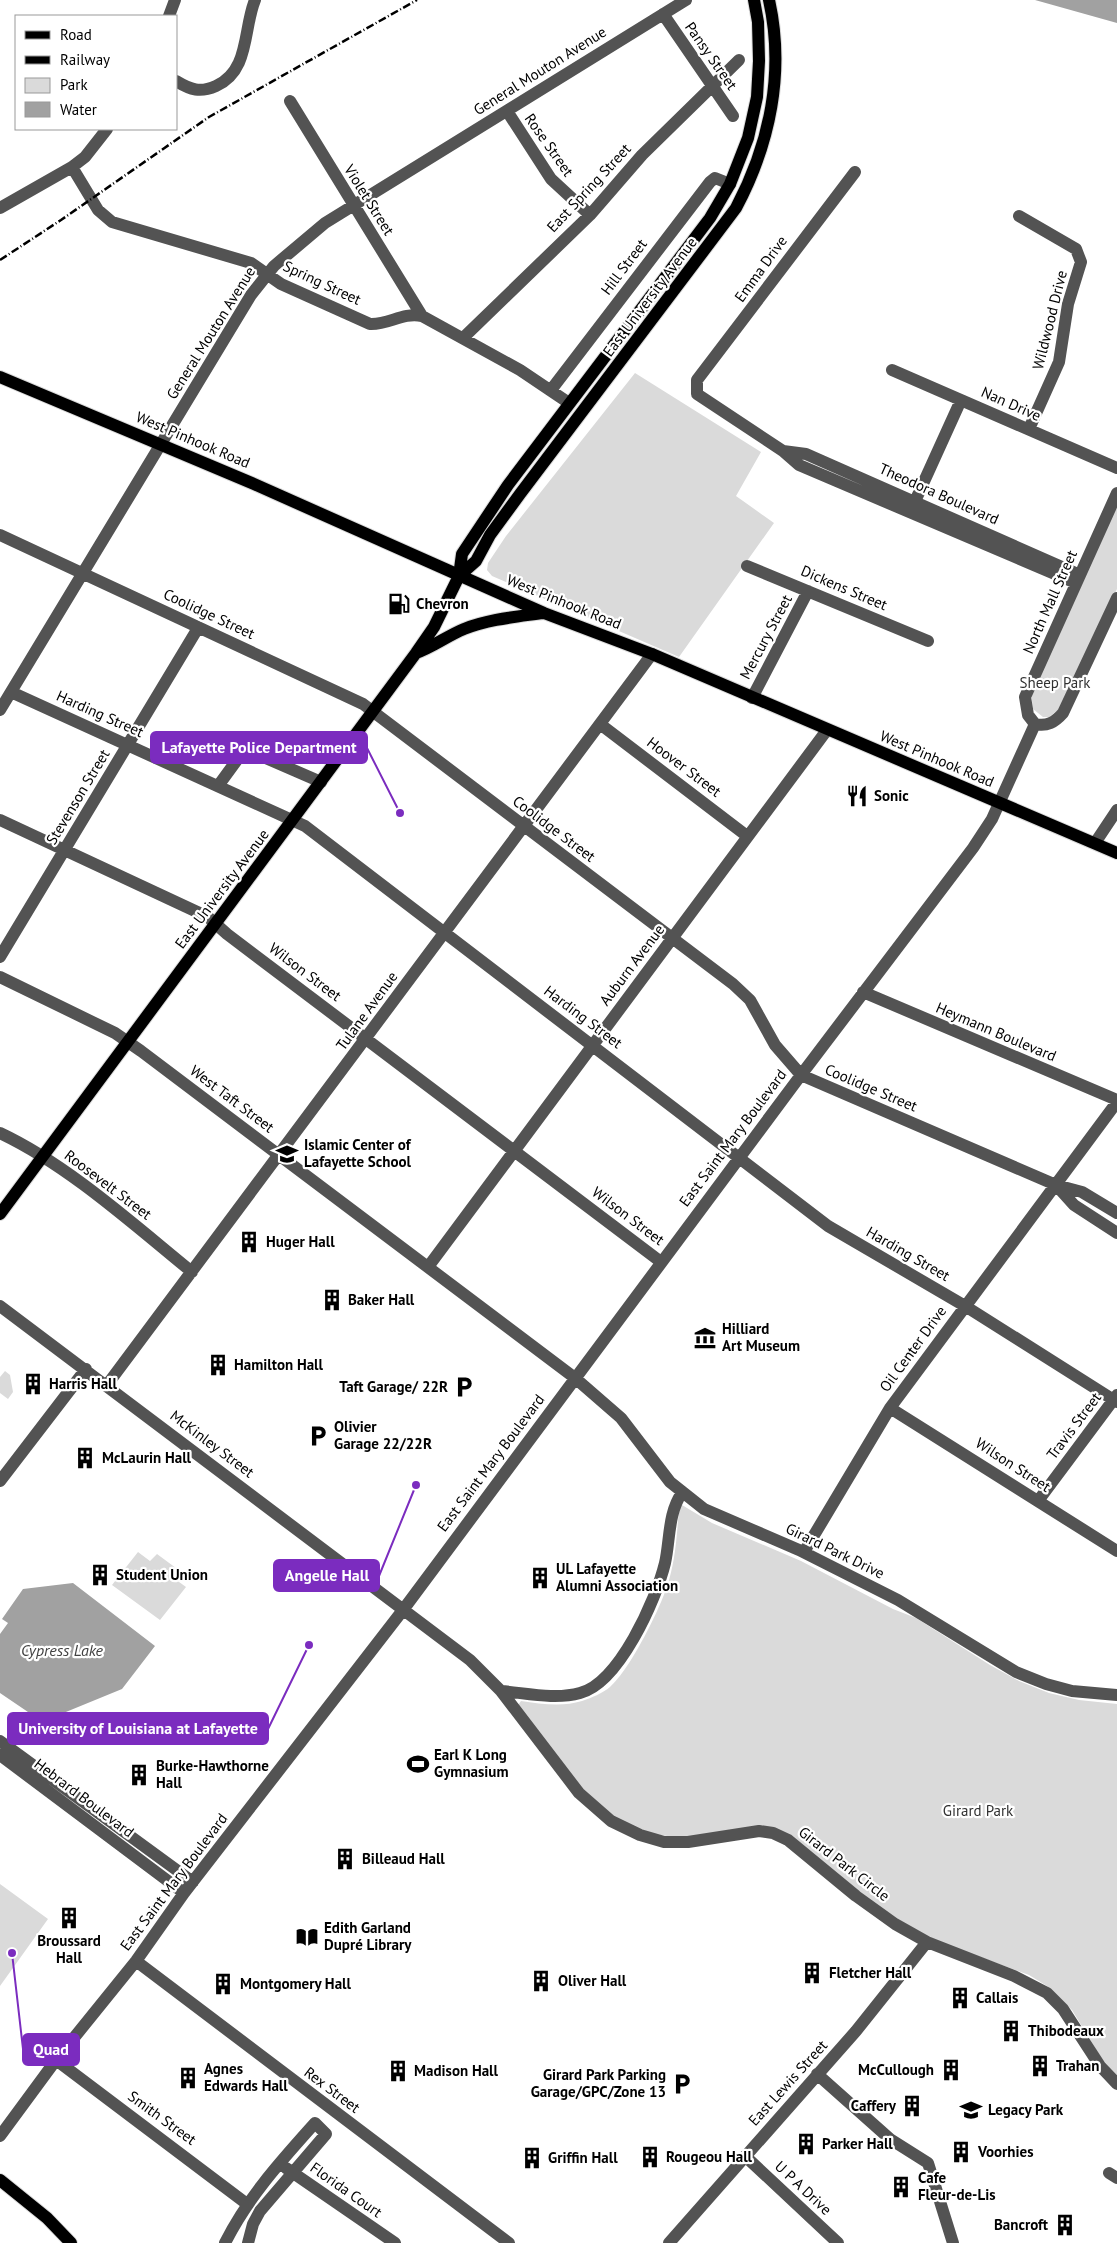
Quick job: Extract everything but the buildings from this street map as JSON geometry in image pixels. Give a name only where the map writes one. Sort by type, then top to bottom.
[{"type":"main road","name":"East University Avenue","points":[[0,1214],[416,653],[434,627],[459,576],[462,554],[508,485],[710,218],[730,184],[748,138],[757,97],[760,61],[758,22],[754,0]]},
{"type":"main road","name":"East University Avenue","points":[[459,576],[476,561],[490,535],[727,223],[745,191],[765,138],[775,87],[775,36],[770,0]]},
{"type":"main road","points":[[730,184],[745,191]]},
{"type":"main road","name":"West Pinhook Road","points":[[0,377],[162,444],[544,613],[652,654],[1117,853]]},
{"type":"main road","points":[[569,404],[582,413]]},
{"type":"main road","points":[[416,653],[436,646],[462,630],[486,622],[544,613]]},
{"type":"main road","points":[[0,2180],[47,2218],[71,2243]]},
{"type":"street","points":[[169,15],[175,0]]},
{"type":"street","points":[[178,82],[189,89],[200,91],[222,84],[230,78],[241,59],[255,0]]},
{"type":"street","name":"General Mouton Avenue","points":[[0,710],[251,295],[266,274],[304,239],[353,206],[686,0]]},
{"type":"street","name":"Pansy Street","points":[[663,14],[733,116]]},
{"type":"street","name":"East Spring Street","points":[[463,338],[590,215],[642,155],[711,85],[739,60]]},
{"type":"street","name":"Violet Street","points":[[290,101],[422,316]]},
{"type":"street","name":"Rose Street","points":[[507,111],[550,179],[590,215]]},
{"type":"street","points":[[0,208],[72,167],[85,157],[106,130]]},
{"type":"street","name":"Spring Street","points":[[72,167],[98,210],[112,222],[251,263],[281,284],[370,324],[385,323],[408,314],[422,316]]},
{"type":"street","name":"Emma Drive","points":[[695,385],[855,172]]},
{"type":"street","name":"Hill Street","points":[[551,390],[710,182],[715,178],[730,184]]},
{"type":"street","name":"Wildwood Drive","points":[[1019,216],[1076,249],[1081,262],[1068,304],[1059,362],[1029,429]]},
{"type":"street","points":[[422,316],[551,390],[569,404]]},
{"type":"street","name":"Nan Drive","points":[[892,370],[1117,468]]},
{"type":"street","name":"Theodora Boulevard","points":[[695,385],[700,398],[783,451],[799,465],[913,507],[1078,579]]},
{"type":"street","points":[[913,507],[961,400]]},
{"type":"street","name":"North Mall Street","points":[[1035,724],[1028,715],[1025,697],[1117,493]]},
{"type":"street","name":"Coolidge Street","points":[[0,535],[354,700],[373,711],[733,984],[750,1000],[775,1045],[801,1075],[1056,1185],[1082,1192],[1117,1213]]},
{"type":"street","name":"Dickens Street","points":[[747,566],[928,641]]},
{"type":"street","name":"Mercury Street","points":[[752,698],[808,591]]},
{"type":"street","points":[[1035,724],[1041,726],[1051,724],[1063,713],[1117,598]]},
{"type":"street","name":"Stevenson Street","points":[[0,957],[198,628]]},
{"type":"street","name":"Tulane Avenue","points":[[107,1385],[367,1039],[652,654]]},
{"type":"street","name":"Harding Street","points":[[11,692],[305,826],[846,1237],[965,1306],[1116,1399]]},
{"type":"street","name":"Hoover Street","points":[[600,724],[747,836]]},
{"type":"street","name":"East Saint Mary Boulevard","points":[[0,2136],[56,2060],[136,1961],[192,1882],[403,1610],[661,1262],[973,848],[999,803],[1035,724]]},
{"type":"street","name":"Auburn Avenue","points":[[428,1267],[827,730]]},
{"type":"street","points":[[218,786],[245,748],[321,782]]},
{"type":"street","points":[[1095,843],[1117,810]]},
{"type":"street","name":"Wilson Street","points":[[0,820],[202,914],[661,1262]]},
{"type":"street","name":"West Taft Street","points":[[0,977],[115,1033],[128,1042],[575,1378]]},
{"type":"street","name":"Heymann Boulevard","points":[[863,992],[1117,1101]]},
{"type":"street","name":"Oil Center Drive","points":[[804,1552],[890,1408],[1117,1101]]},
{"type":"street","name":"Roosevelt Street","points":[[0,1133],[28,1146],[43,1156],[102,1200],[192,1272]]},
{"type":"street","name":"Coolidge Street","points":[[1056,1185],[1074,1205],[1117,1233]]},
{"type":"street","name":"McKinley Street","points":[[0,1306],[403,1610]]},
{"type":"street","points":[[0,1481],[86,1369]]},
{"type":"street","name":"Girard Park Drive","points":[[575,1378],[622,1418],[670,1482],[682,1493],[720,1517],[804,1552],[898,1600],[1016,1672],[1046,1684],[1072,1691],[1112,1695]]},
{"type":"street","name":"Travis Street","points":[[1038,1501],[1116,1399]]},
{"type":"street","name":"Wilson Street","points":[[890,1408],[1117,1551]]},
{"type":"street","points":[[501,1691],[559,1696],[572,1695],[598,1685],[614,1670],[631,1642],[658,1586],[670,1540],[673,1510],[682,1493]]},
{"type":"street","name":"Girard Park Circle","points":[[403,1610],[470,1660],[501,1691],[579,1793],[611,1821],[640,1835],[664,1842],[688,1842],[749,1832],[773,1833],[795,1844],[875,1911],[927,1942],[1014,1976],[1047,1993],[1063,2008],[1100,2066],[1117,2084]]},
{"type":"street","points":[[1112,1695],[1117,1682]]},
{"type":"street","name":"Hebrard Boulevard","points":[[0,1741],[22,1765],[184,1893]]},
{"type":"street","name":"Hebrard Boulevard","points":[[0,1755],[22,1765],[140,1842],[192,1882]]},
{"type":"street","name":"Hebrard Boulevard","points":[[131,1853],[140,1842]]},
{"type":"street","name":"East Lewis Street","points":[[669,2243],[887,1994],[927,1942]]},
{"type":"street","name":"Rex Street","points":[[136,1961],[509,2243]]},
{"type":"street","name":"Smith Street","points":[[56,2060],[247,2204]]},
{"type":"street","points":[[817,2074],[890,2139],[928,2163],[953,2243]]},
{"type":"street","points":[[226,2243],[247,2204],[279,2163],[315,2123],[326,2134],[260,2211],[253,2224],[248,2243]]},
{"type":"street","name":"U P A Drive","points":[[745,2156],[838,2243]]},
{"type":"street","name":"Florida Court","points":[[279,2163],[395,2243]]},
{"type":"green space","points":[[635,373],[761,452],[736,496],[774,523],[679,657],[492,576],[487,570],[488,563],[506,536]]},
{"type":"green space","name":"Sheep Park","points":[[1117,504],[1117,589],[1063,706],[1049,717],[1043,717],[1033,709],[1031,693]]},
{"type":"green space","points":[[5,1371],[10,1375],[13,1392],[8,1399],[0,1393],[0,1377]]},
{"type":"green space","name":"Girard Park","points":[[682,1505],[712,1523],[801,1561],[893,1609],[916,1618],[1019,1681],[1049,1693],[1079,1700],[1117,1704],[1117,2076],[1102,2059],[1072,2010],[1047,1986],[1029,1975],[924,1936],[757,1827],[694,1836],[672,1837],[636,1828],[603,1810],[593,1802],[518,1705],[521,1701],[544,1704],[575,1703],[604,1691],[618,1679],[636,1653],[653,1621],[665,1591],[673,1562],[679,1508]]},
{"type":"green space","points":[[138,1552],[150,1561],[157,1554],[180,1571],[175,1579],[186,1587],[160,1620],[112,1585]]},
{"type":"green space","points":[[0,1884],[48,1919],[0,1986]]},
{"type":"water","points":[[1035,0],[1117,0],[1117,23]]},
{"type":"water","name":"Cypress Lake","points":[[73,1583],[155,1646],[122,1689],[61,1714],[28,1712],[0,1693],[0,1634],[8,1623],[2,1619],[23,1589]]},
{"type":"railway","points":[[0,260],[209,117],[417,0]]},
{"type":"place","name":"Chevron","points":[[399,604]]},
{"type":"place","name":"Sonic","points":[[857,796]]},
{"type":"place","name":"Lafayette Police Department","points":[[400,813]]},
{"type":"place","name":"Islamic Center of Lafayette School","points":[[287,1154]]},
{"type":"place","name":"Huger Hall","points":[[249,1242]]},
{"type":"place","name":"Baker Hall","points":[[332,1300]]},
{"type":"place","name":"Hilliard Art Museum","points":[[705,1338]]},
{"type":"place","name":"Hamilton Hall","points":[[218,1365]]},
{"type":"place","name":"Harris Hall","points":[[33,1384]]},
{"type":"place","name":"Taft Garage/ 22R","points":[[464,1387]]},
{"type":"place","name":"Olivier Garage 22/22R","points":[[318,1436]]},
{"type":"place","name":"McLaurin Hall","points":[[85,1458]]},
{"type":"place","name":"Angelle Hall","points":[[416,1485]]},
{"type":"place","name":"Student Union","points":[[100,1575]]},
{"type":"place","name":"UL Lafayette Alumni Association","points":[[540,1578]]},
{"type":"place","name":"University of Louisiana at Lafayette","points":[[309,1645]]},
{"type":"place","name":"Earl K Long Gymnasium","points":[[418,1764]]},
{"type":"place","name":"Burke-Hawthorne Hall","points":[[139,1775]]},
{"type":"place","name":"Billeaud Hall","points":[[345,1859]]},
{"type":"place","name":"Broussard Hall","points":[[69,1918]]},
{"type":"place","name":"Edith Garland Dupré Library","points":[[307,1937]]},
{"type":"place","name":"Quad","points":[[12,1953]]},
{"type":"place","name":"Fletcher Hall","points":[[812,1973]]},
{"type":"place","name":"Oliver Hall","points":[[541,1981]]},
{"type":"place","name":"Montgomery Hall","points":[[223,1984]]},
{"type":"place","name":"Callais","points":[[960,1998]]},
{"type":"place","name":"Thibodeaux","points":[[1011,2031]]},
{"type":"place","name":"Trahan","points":[[1040,2066]]},
{"type":"place","name":"McCullough","points":[[951,2070]]},
{"type":"place","name":"Madison Hall","points":[[398,2071]]},
{"type":"place","name":"Agnes Edwards Hall","points":[[188,2078]]},
{"type":"place","name":"Girard Park Parking Garage/GPC/Zone 13","points":[[682,2084]]},
{"type":"place","name":"Caffery","points":[[912,2106]]},
{"type":"place","name":"Legacy Park","points":[[971,2110]]},
{"type":"place","name":"Parker Hall","points":[[806,2144]]},
{"type":"place","name":"Voorhies","points":[[961,2152]]},
{"type":"place","name":"Rougeou Hall","points":[[650,2157]]},
{"type":"place","name":"Griffin Hall","points":[[532,2158]]},
{"type":"place","name":"Cafe Fleur-de-Lis","points":[[901,2187]]},
{"type":"place","name":"Bancroft","points":[[1065,2225]]}]
